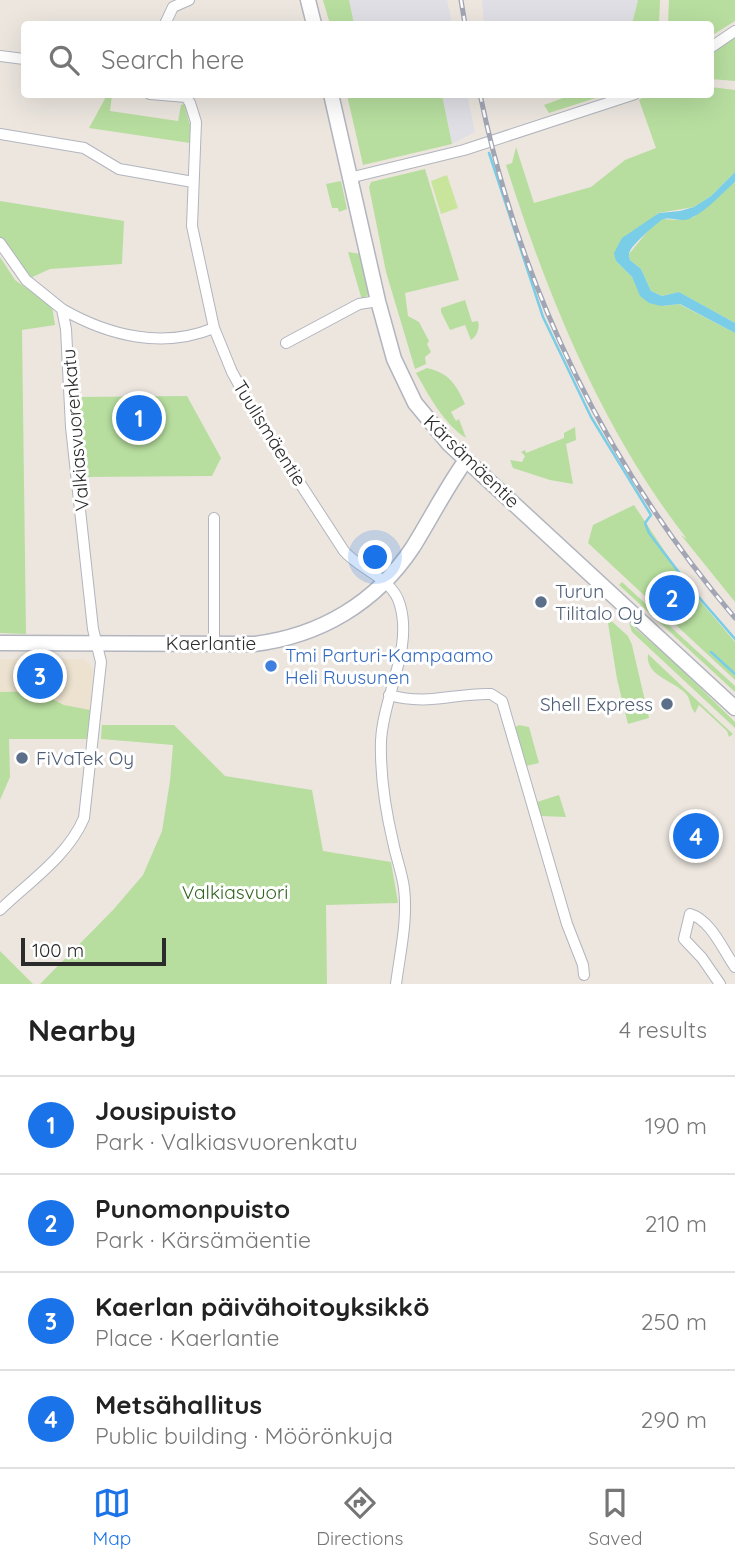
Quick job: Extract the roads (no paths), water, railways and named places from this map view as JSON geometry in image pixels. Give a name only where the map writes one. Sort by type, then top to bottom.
[{"type":"street","points":[[164,0],[173,8]]},
{"type":"street","points":[[166,21],[173,8],[189,0]]},
{"type":"street","points":[[308,0],[313,21]]},
{"type":"street","points":[[714,45],[735,31]]},
{"type":"street","points":[[0,56],[21,59]]},
{"type":"street","name":"Tuulismäentie","points":[[186,98],[196,122],[192,226],[214,328],[232,372],[255,414],[344,551],[358,565],[384,582]]},
{"type":"street","name":"Kärsämäentie","points":[[332,98],[378,301],[394,359],[407,391],[429,422],[467,460],[735,708]]},
{"type":"street","points":[[349,178],[464,150],[623,98]]},
{"type":"street","points":[[0,134],[83,148],[119,169],[193,183]]},
{"type":"street","points":[[0,243],[26,279],[62,309],[113,332],[150,339],[178,339],[214,328]]},
{"type":"street","points":[[286,343],[359,304],[378,301]]},
{"type":"street","name":"Valkiasvuorenkatu","points":[[0,910],[68,845],[84,818],[99,693],[101,662],[71,427],[66,328],[62,309]]},
{"type":"street","name":"Kaerlantie","points":[[0,643],[262,643],[309,632],[349,612],[384,582],[413,546],[443,493],[467,460]]},
{"type":"street","points":[[214,518],[214,644]]},
{"type":"street","points":[[384,582],[397,596],[403,620],[399,662],[382,732],[381,769],[386,814],[404,887],[405,904],[396,984]]},
{"type":"street","points":[[389,695],[424,701],[491,694],[502,701],[584,975]]},
{"type":"street","points":[[720,984],[702,958],[684,939],[690,914],[706,924],[735,967]]},
{"type":"water","points":[[735,172],[735,182],[703,211],[688,219],[664,219],[637,242],[629,255],[630,260],[641,269],[651,291],[662,296],[679,292],[735,323],[735,333],[680,304],[661,306],[649,303],[640,296],[632,277],[616,261],[614,253],[622,238],[659,213],[694,207],[711,196]]},
{"type":"waterway","points":[[489,153],[543,317],[591,417],[651,515],[645,523],[649,533],[690,587],[735,639]]},
{"type":"waterway","points":[[711,652],[735,674]]},
{"type":"railway","points":[[461,0],[464,21]]},
{"type":"railway","points":[[481,98],[497,166],[519,237],[574,372],[647,500],[689,560],[735,618]]},
{"type":"place","name":"Jousipuisto","points":[[139,418]]},
{"type":"place","name":"Punomonpuisto","points":[[672,598]]},
{"type":"place","name":"Turun Tilitalo Oy","points":[[541,602]]},
{"type":"place","name":"Tmi Parturi-Kampaamo Heli Ruusunen","points":[[271,666]]},
{"type":"place","name":"Kaerlan päivähoitoyksikkö","points":[[40,676]]},
{"type":"place","name":"Shell Express","points":[[667,704]]},
{"type":"place","name":"FiVaTek Oy","points":[[22,758]]},
{"type":"place","name":"Metsähallitus","points":[[696,836]]},
{"type":"park label","name":"Valkiasvuori","points":[[235,892]]}]
